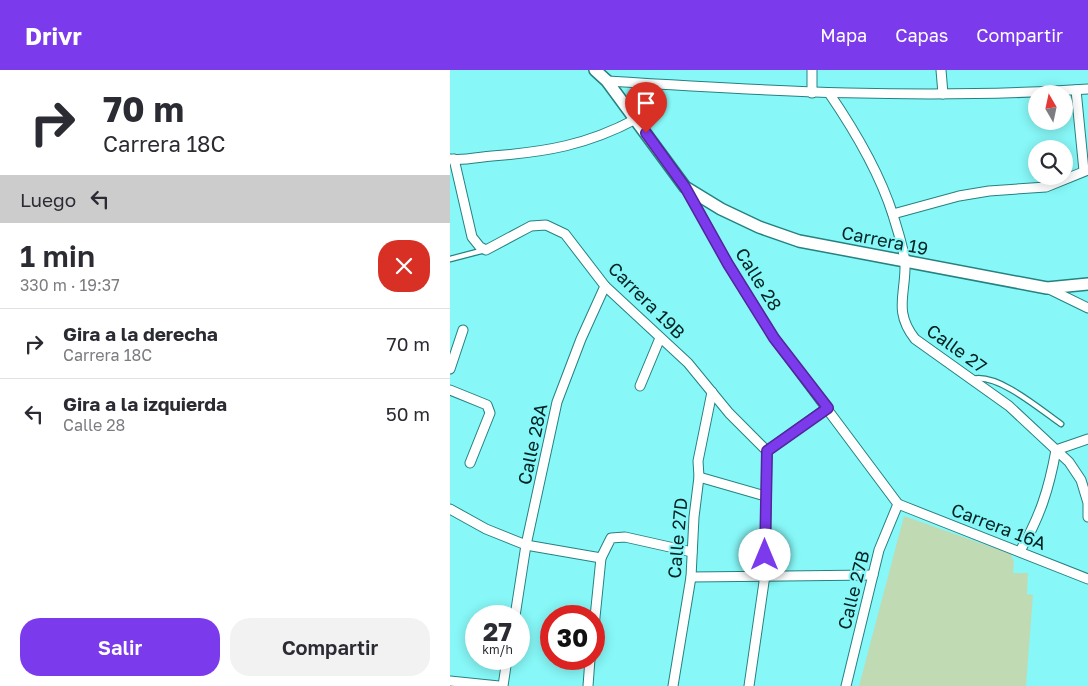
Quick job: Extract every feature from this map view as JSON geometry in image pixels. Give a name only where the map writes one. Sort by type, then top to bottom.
[{"type":"street","name":"Calle 28","points":[[596,70],[607,81],[636,119],[685,187],[728,264],[774,338],[898,504]]},
{"type":"street","points":[[812,70],[812,92]]},
{"type":"street","points":[[941,70],[943,94]]},
{"type":"street","points":[[607,81],[829,93],[943,94],[1088,89]]},
{"type":"street","points":[[893,214],[959,196],[989,191],[1046,187],[1086,170],[1076,90]]},
{"type":"street","name":"Calle 27","points":[[829,93],[855,132],[877,173],[893,214],[905,262],[901,308],[906,328],[915,339],[1009,406],[1069,462],[1084,479],[1088,502],[1088,517]]},
{"type":"street","points":[[486,250],[480,248],[472,237],[452,159],[533,153],[563,148],[595,139],[636,119]]},
{"type":"street","name":"Carrera 19","points":[[685,187],[721,209],[759,227],[799,240],[1047,288],[1088,284]]},
{"type":"street","name":"Carrera 19B","points":[[486,250],[532,226],[546,226],[565,234],[605,286],[688,363],[712,392],[767,451]]},
{"type":"street","name":"Calle 28A","points":[[517,605],[526,545],[557,402],[581,339],[605,286]]},
{"type":"street","points":[[1047,288],[1088,308]]},
{"type":"street","points":[[450,369],[463,330]]},
{"type":"street","points":[[640,386],[660,338]]},
{"type":"street","points":[[450,390],[487,405],[490,413],[470,463]]},
{"type":"street","name":"Calle 27D","points":[[674,686],[691,577],[699,477],[698,461],[712,392]]},
{"type":"street","points":[[749,686],[765,575],[767,451],[828,408]]},
{"type":"street","points":[[1020,550],[1041,511],[1049,489],[1056,450],[1088,439]]},
{"type":"street","points":[[699,477],[765,496]]},
{"type":"street","name":"Carrera 16A","points":[[898,504],[1020,550],[1088,579]]},
{"type":"street","name":"Calle 27B","points":[[846,686],[879,550],[898,504]]},
{"type":"street","points":[[450,509],[486,529],[526,545],[601,558]]},
{"type":"street","points":[[596,605],[601,558],[611,538],[625,537],[692,552]]},
{"type":"street","points":[[691,577],[873,575]]},
{"type":"street","points":[[450,682],[501,686],[505,670]]},
{"type":"street","points":[[588,686],[589,670]]},
{"type":"lane","points":[[450,259],[486,250]]},
{"type":"lane","points":[[972,379],[985,378],[1007,387],[1061,424]]},
{"type":"green space","points":[[904,516],[1011,554],[1014,562],[1013,573],[1028,573],[1027,594],[1033,595],[1026,686],[859,686]]},
{"type":"route","points":[[646,133],[685,187],[728,264],[774,338],[828,408],[767,451],[765,555]]}]
